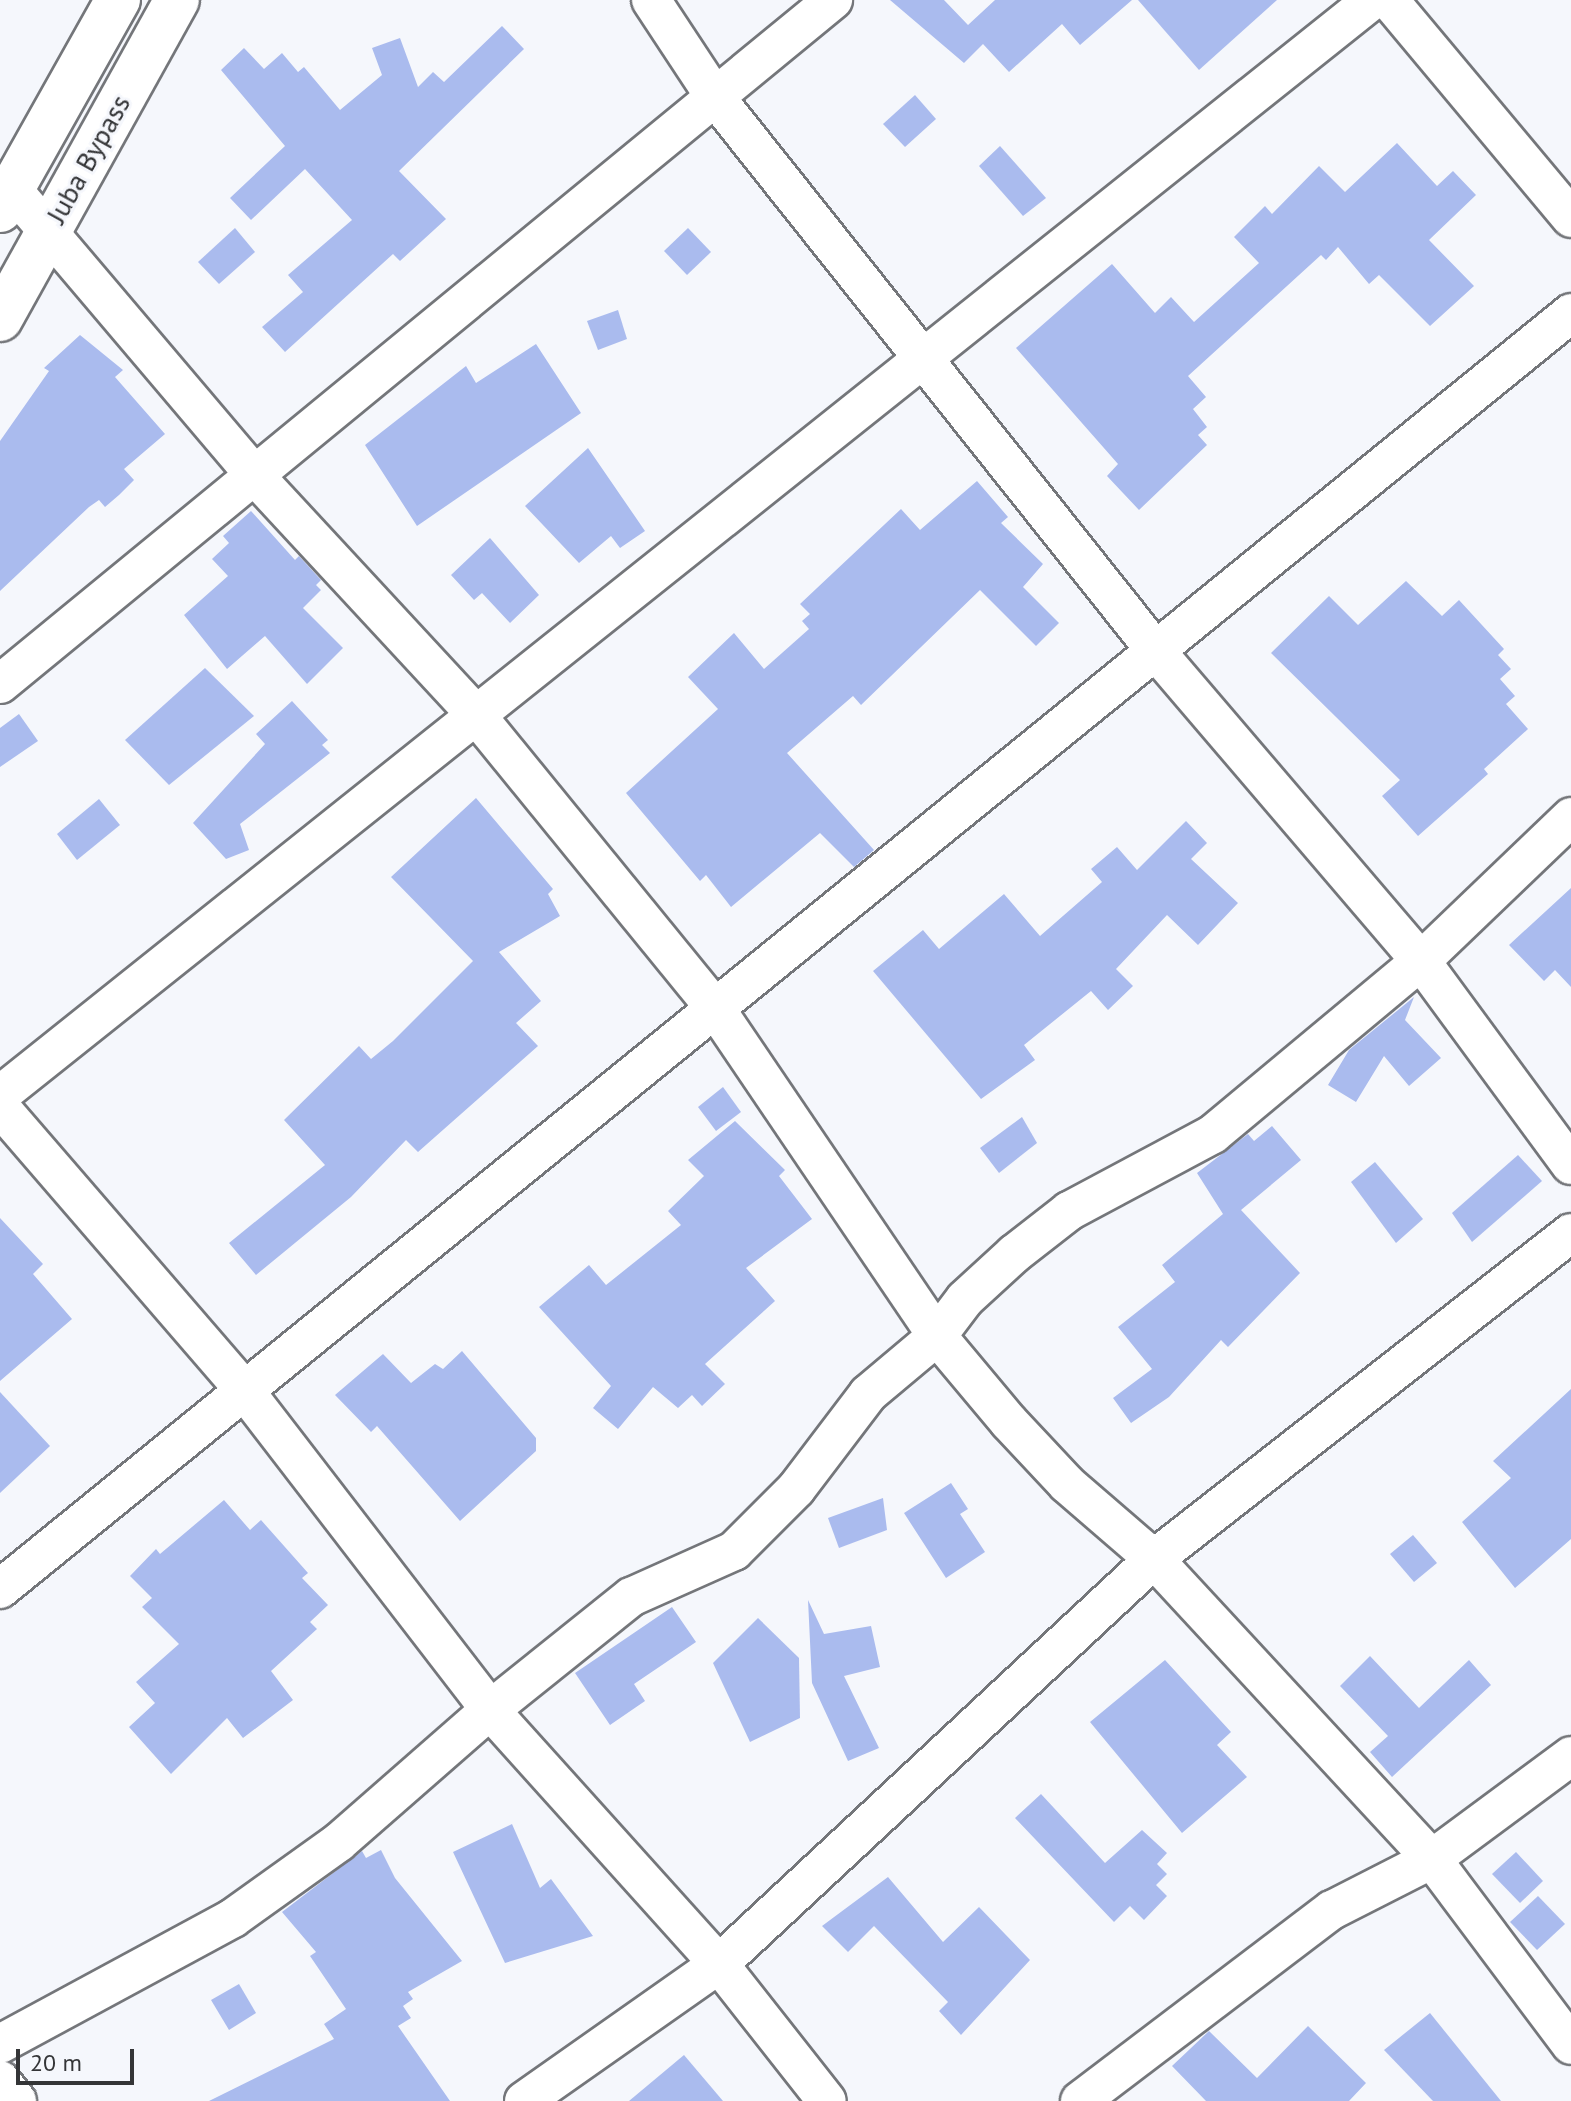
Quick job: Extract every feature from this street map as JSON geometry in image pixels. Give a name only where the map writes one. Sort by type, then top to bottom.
[{"type":"main road","name":"Juba Bypass","points":[[6,199],[118,0]]},
{"type":"main road","name":"Juba Bypass","points":[[0,319],[177,0]]},
{"type":"street","points":[[651,0],[715,97],[1155,650],[1421,961],[1571,1165]]},
{"type":"street","points":[[0,684],[833,0]]},
{"type":"street","points":[[0,1095],[1372,0]]},
{"type":"street","points":[[1389,0],[1571,218]]},
{"type":"street","points":[[6,199],[48,231],[255,476],[476,715],[715,1008],[937,1336],[1067,1484],[1154,1559],[1432,1859],[1571,2045]]},
{"type":"street","points":[[0,1589],[1571,313]]},
{"type":"street","points":[[0,2044],[233,1918],[339,1842],[490,1710],[631,1597],[734,1551],[796,1489],[868,1394],[937,1336],[965,1299],[1025,1245],[1069,1211],[1213,1134],[1421,961],[1571,817]]},
{"type":"street","points":[[0,1107],[244,1390],[490,1710],[719,1964],[827,2101]]},
{"type":"street","points":[[524,2101],[719,1964],[1154,1559],[1571,1233]]},
{"type":"street","points":[[1080,2101],[1332,1910],[1432,1859],[1571,1756]]},
{"type":"street","points":[[0,2080],[17,2101]]},
{"type":"building","points":[[890,0],[944,0],[968,25],[995,0],[1132,0],[1080,45],[1062,24],[1009,72],[983,44],[964,63]]},
{"type":"building","points":[[1138,0],[1277,0],[1199,70]]},
{"type":"building","points":[[502,26],[524,49],[399,171],[446,219],[400,261],[393,254],[285,352],[262,327],[303,292],[288,275],[352,220],[305,169],[251,220],[230,198],[285,146],[221,70],[244,48],[264,69],[282,53],[298,72],[304,67],[340,110],[382,75],[372,48],[400,38],[418,87],[433,72],[444,82]]},
{"type":"building","points":[[915,95],[936,119],[905,147],[883,124]]},
{"type":"building","points":[[1397,143],[1437,186],[1453,171],[1476,195],[1429,240],[1474,286],[1430,326],[1379,275],[1369,284],[1338,247],[1326,260],[1321,255],[1188,376],[1206,397],[1193,409],[1207,427],[1198,435],[1207,445],[1139,510],[1107,476],[1118,464],[1016,348],[1112,264],[1155,313],[1171,297],[1194,322],[1259,263],[1234,237],[1265,206],[1272,214],[1319,166],[1345,192]]},
{"type":"building","points":[[1000,146],[1046,198],[1023,216],[979,166]]},
{"type":"building","points":[[235,228],[255,252],[219,284],[198,262]]},
{"type":"building","points":[[688,228],[711,252],[687,275],[664,251]]},
{"type":"building","points":[[618,310],[627,339],[598,350],[587,321]]},
{"type":"building","points":[[80,335],[123,370],[115,377],[165,434],[124,469],[134,480],[119,495],[105,507],[99,500],[89,507],[0,591],[0,441],[49,371],[44,368]]},
{"type":"building","points":[[536,344],[581,413],[417,526],[365,445],[466,366],[476,383]]},
{"type":"building","points":[[588,448],[645,531],[620,548],[611,536],[579,563],[525,506]]},
{"type":"building","points":[[977,481],[1008,517],[1001,523],[1043,564],[1023,587],[1059,623],[1036,646],[980,590],[861,705],[853,696],[787,753],[874,850],[854,867],[820,833],[731,907],[706,875],[700,881],[626,793],[718,709],[688,677],[734,633],[764,669],[809,629],[802,621],[810,614],[800,604],[901,509],[920,530]]},
{"type":"building","points":[[251,511],[295,560],[299,556],[321,580],[316,585],[321,590],[303,608],[343,648],[307,684],[265,636],[227,669],[184,615],[228,576],[212,559],[229,543],[223,536]]},
{"type":"building","points":[[490,538],[539,595],[510,623],[482,593],[474,600],[451,575]]},
{"type":"building","points":[[1406,581],[1442,616],[1459,600],[1504,649],[1498,655],[1511,669],[1500,679],[1515,696],[1506,704],[1528,729],[1484,769],[1488,774],[1418,836],[1382,796],[1400,780],[1271,653],[1329,596],[1358,625]]},
{"type":"building","points":[[205,668],[254,716],[169,785],[125,740]]},
{"type":"building","points":[[292,701],[328,740],[322,745],[330,753],[240,824],[249,850],[226,859],[193,823],[265,744],[256,734]]},
{"type":"building","points":[[19,714],[38,741],[0,767],[0,728]]},
{"type":"building","points":[[476,798],[553,889],[548,894],[560,916],[499,952],[541,1001],[516,1023],[538,1046],[418,1152],[406,1140],[351,1197],[256,1275],[229,1243],[325,1165],[284,1120],[359,1046],[371,1059],[393,1041],[473,961],[391,877]]},
{"type":"building","points":[[99,799],[120,825],[77,860],[57,834]]},
{"type":"building","points":[[1186,821],[1207,843],[1191,859],[1238,903],[1198,945],[1167,915],[1116,969],[1133,986],[1108,1010],[1091,991],[1024,1045],[1035,1060],[981,1099],[873,971],[923,930],[939,949],[1004,894],[1040,936],[1102,882],[1091,869],[1117,847],[1137,870]]},
{"type":"building","points":[[1571,888],[1571,987],[1555,970],[1544,981],[1509,945]]},
{"type":"building","points":[[1414,997],[1405,1020],[1441,1058],[1409,1086],[1384,1056],[1356,1102],[1328,1085],[1349,1050]]},
{"type":"building","points":[[723,1087],[741,1112],[716,1131],[698,1107]]},
{"type":"building","points":[[1022,1117],[1037,1143],[999,1173],[980,1148]]},
{"type":"building","points":[[735,1121],[785,1170],[779,1176],[812,1219],[746,1268],[775,1301],[705,1364],[725,1384],[702,1406],[692,1395],[678,1408],[653,1387],[618,1429],[593,1408],[611,1386],[539,1307],[589,1265],[606,1285],[681,1225],[668,1211],[704,1176],[688,1160]]},
{"type":"building","points":[[1272,1126],[1301,1160],[1241,1210],[1300,1273],[1228,1347],[1221,1340],[1169,1397],[1131,1423],[1113,1398],[1152,1369],[1118,1327],[1175,1282],[1162,1265],[1223,1214],[1197,1173],[1248,1134],[1254,1141]]},
{"type":"building","points":[[1518,1155],[1542,1181],[1472,1242],[1452,1213]]},
{"type":"building","points":[[1375,1162],[1423,1219],[1396,1243],[1351,1182]]},
{"type":"building","points":[[0,1218],[43,1264],[33,1274],[72,1319],[0,1381]]},
{"type":"building","points":[[462,1351],[536,1438],[536,1451],[460,1521],[377,1426],[371,1432],[335,1395],[383,1354],[411,1383],[435,1364],[443,1369]]},
{"type":"building","points":[[1571,1389],[1571,1539],[1515,1588],[1462,1522],[1511,1478],[1493,1461]]},
{"type":"building","points":[[0,1392],[50,1446],[0,1493]]},
{"type":"building","points":[[951,1483],[968,1509],[960,1514],[985,1552],[946,1578],[904,1513]]},
{"type":"building","points":[[883,1498],[887,1530],[839,1548],[828,1518]]},
{"type":"building","points":[[224,1500],[250,1530],[261,1520],[308,1573],[302,1578],[328,1605],[310,1622],[317,1629],[271,1671],[293,1700],[243,1738],[227,1718],[171,1774],[129,1727],[155,1703],[136,1682],[179,1644],[142,1607],[152,1598],[130,1576],[156,1549],[160,1554]]},
{"type":"building","points":[[1413,1535],[1437,1563],[1414,1582],[1390,1554]]},
{"type":"building","points":[[808,1600],[824,1634],[871,1626],[880,1667],[844,1676],[879,1748],[848,1761],[812,1683]]},
{"type":"building","points":[[672,1607],[696,1642],[634,1684],[645,1701],[610,1725],[575,1673]]},
{"type":"building","points":[[758,1618],[799,1658],[800,1718],[750,1742],[713,1663]]},
{"type":"building","points":[[1370,1656],[1419,1708],[1469,1660],[1491,1685],[1392,1777],[1370,1752],[1388,1736],[1340,1686]]},
{"type":"building","points":[[1165,1660],[1231,1732],[1217,1745],[1247,1777],[1182,1833],[1090,1722]]},
{"type":"building","points":[[1041,1794],[1105,1863],[1142,1830],[1167,1853],[1157,1864],[1167,1874],[1156,1885],[1167,1896],[1144,1920],[1130,1906],[1114,1922],[1015,1818]]},
{"type":"building","points":[[512,1824],[540,1888],[551,1879],[593,1936],[505,1963],[453,1852]]},
{"type":"building","points":[[381,1850],[395,1878],[462,1961],[408,1992],[413,1999],[403,2006],[411,2018],[398,2026],[450,2101],[209,2101],[334,2039],[324,2024],[346,2009],[310,1956],[316,1952],[282,1912],[362,1851],[366,1858]]},
{"type":"building","points":[[1516,1852],[1543,1881],[1520,1903],[1492,1874]]},
{"type":"building","points":[[888,1877],[943,1942],[979,1907],[1030,1960],[961,2035],[939,2011],[948,2002],[874,1926],[848,1952],[822,1926]]},
{"type":"building","points":[[1538,1896],[1565,1924],[1537,1950],[1510,1922]]},
{"type":"building","points":[[239,1984],[256,2013],[229,2030],[211,2000]]},
{"type":"building","points":[[1430,2013],[1501,2101],[1433,2101],[1384,2050]]},
{"type":"building","points":[[1308,2026],[1366,2083],[1349,2101],[1206,2101],[1172,2066],[1209,2031],[1257,2078]]},
{"type":"building","points":[[684,2055],[723,2101],[629,2101]]}]
